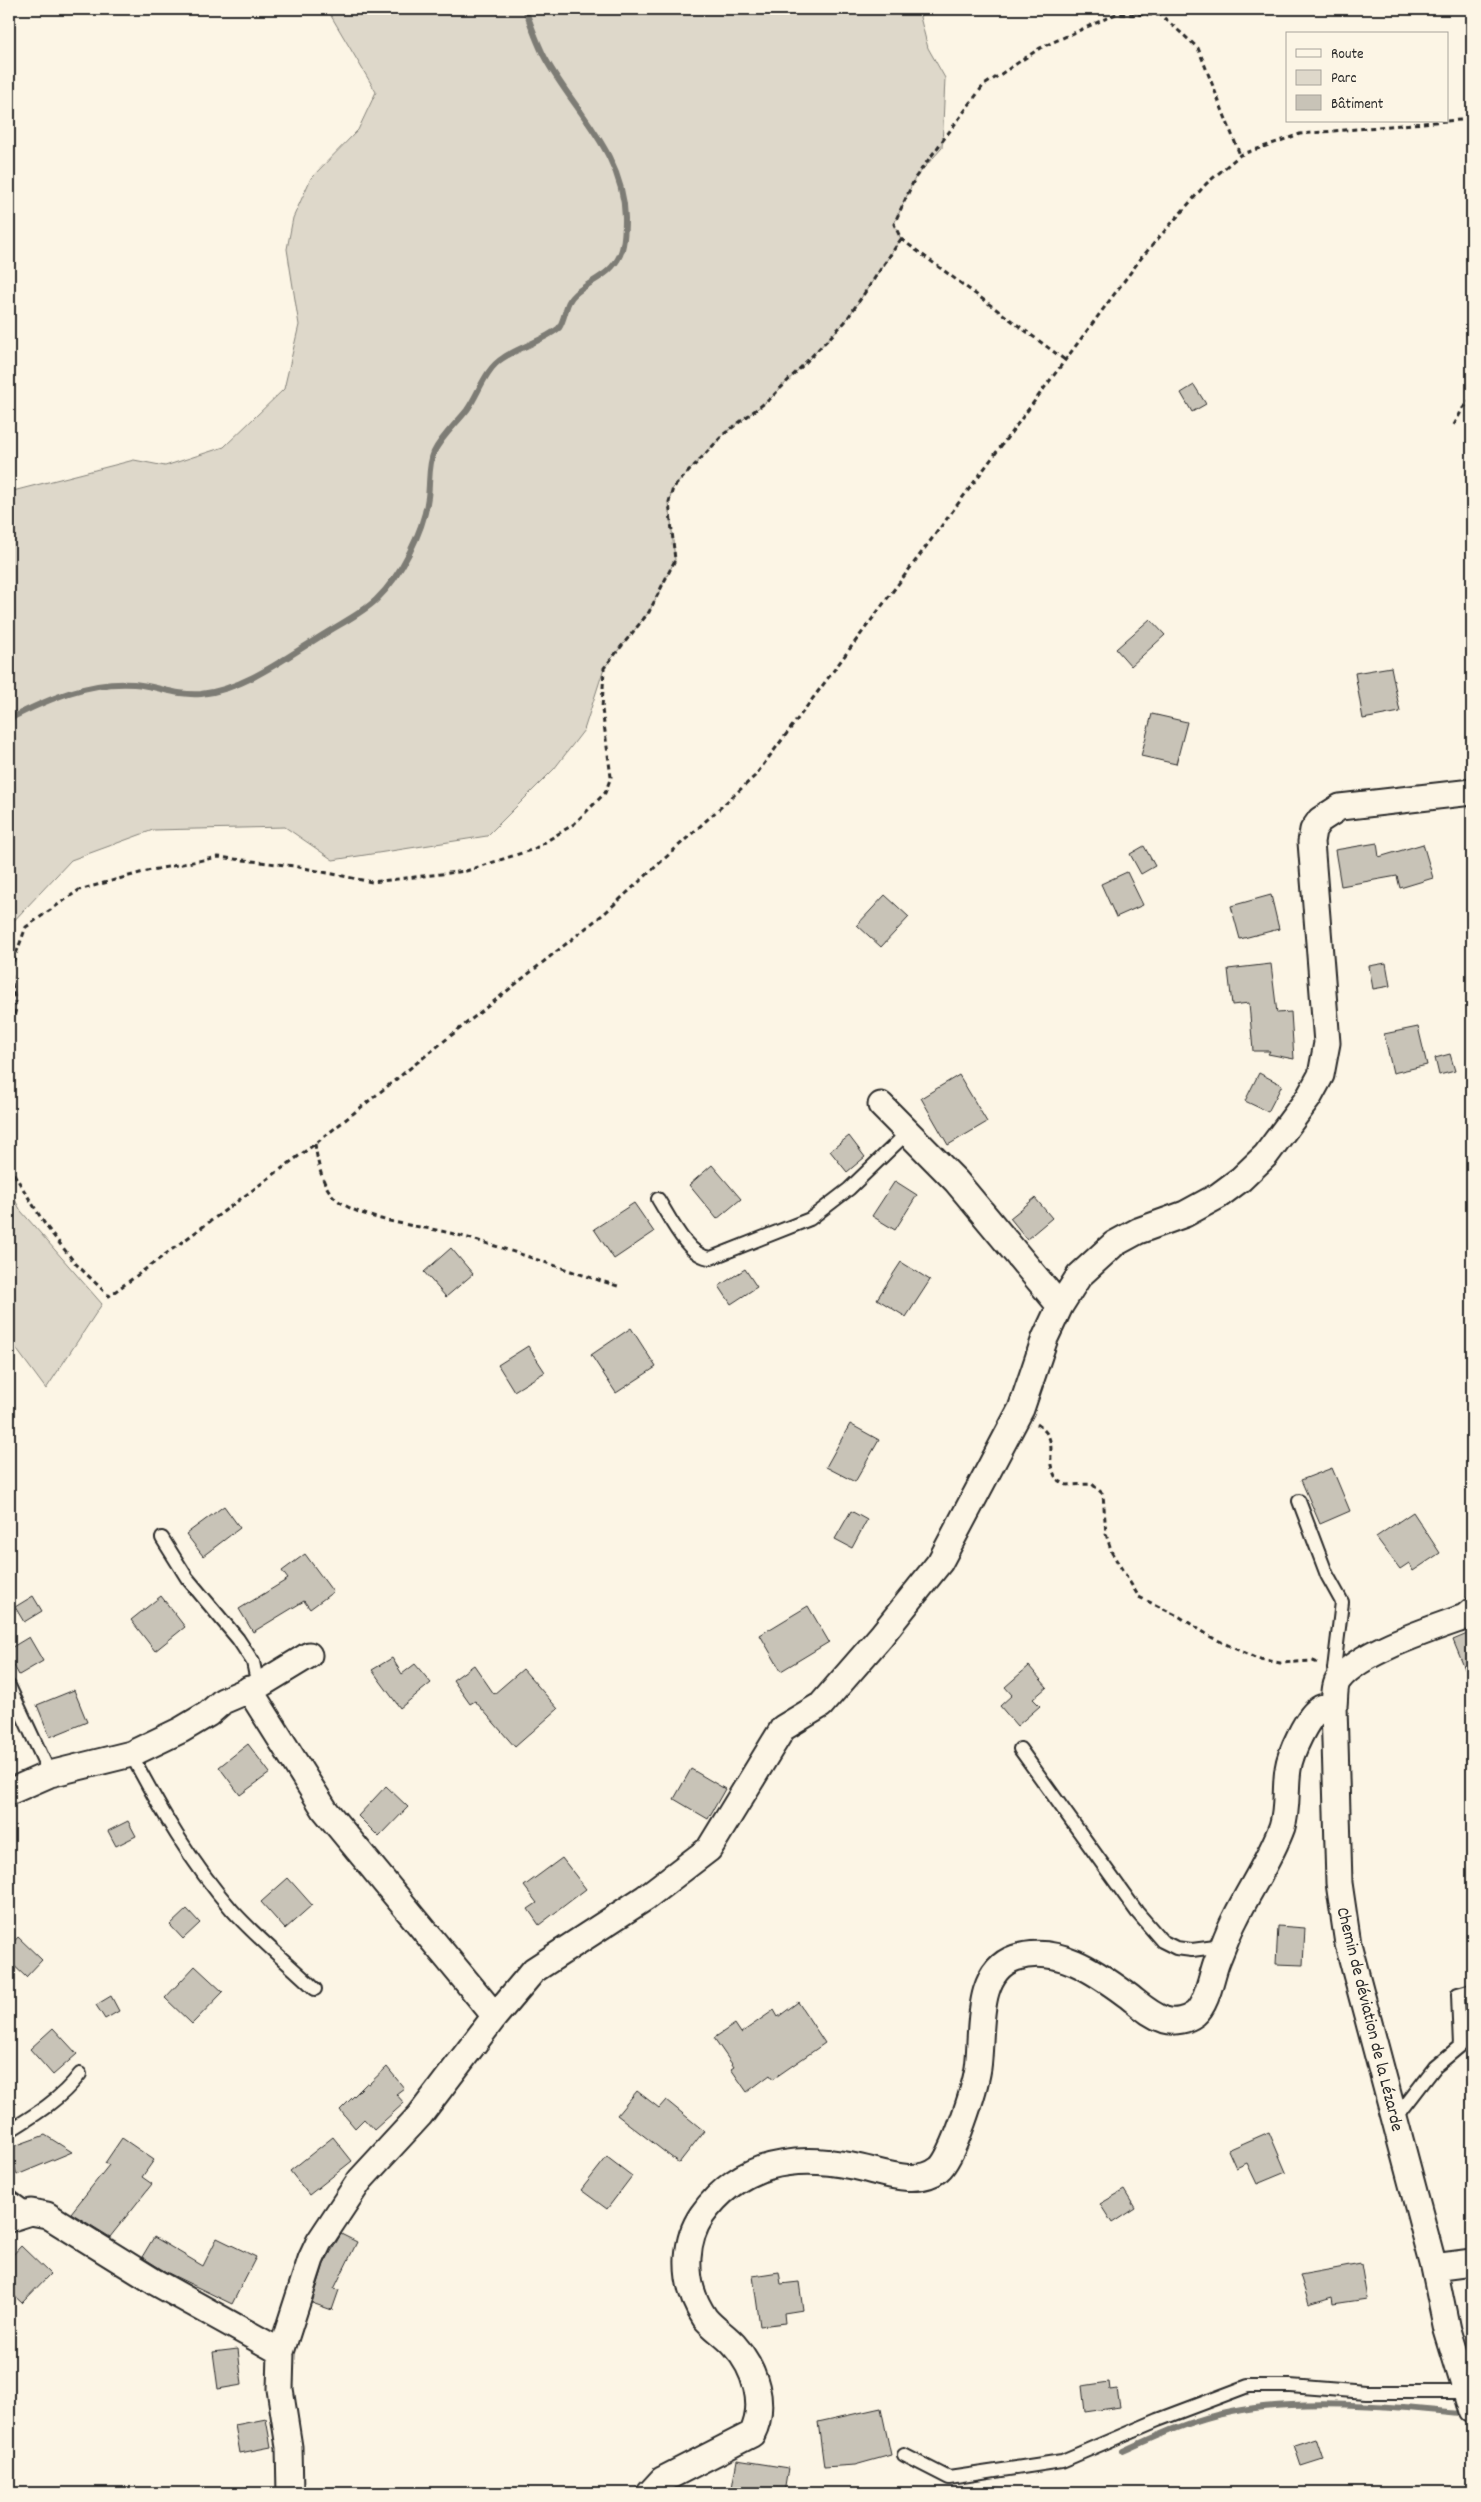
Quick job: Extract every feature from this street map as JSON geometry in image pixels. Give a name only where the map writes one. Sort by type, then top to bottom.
[{"type":"street","points":[[290,2493],[289,2447],[280,2389],[281,2352],[311,2258],[318,2242],[360,2180],[420,2115],[495,2016],[534,1970],[645,1898],[709,1849],[783,1728],[821,1705],[881,1636],[940,1562],[1021,1409],[1045,1338],[1060,1306],[1079,1276],[1114,1244],[1138,1231],[1185,1214],[1218,1196],[1266,1155],[1289,1126],[1321,1075],[1327,1043],[1327,1021],[1319,956],[1311,842],[1313,830],[1320,820],[1340,807],[1472,792]]},
{"type":"street","points":[[881,1105],[956,1181],[1060,1306]]},
{"type":"street","points":[[1336,1675],[1403,1640],[1464,1617],[1472,1611]]},
{"type":"street","points":[[9,1792],[50,1774],[130,1754],[181,1730],[208,1714],[223,1701],[254,1688],[309,1655]]},
{"type":"street","name":"Chemin de déviation de la Lézarde","points":[[1336,1675],[1334,1706],[1339,1883],[1348,1944],[1434,2268],[1447,2330],[1469,2401]]},
{"type":"street","points":[[254,1688],[325,1810],[495,2016]]},
{"type":"street","points":[[650,2493],[662,2480],[752,2434],[759,2420],[759,2402],[754,2380],[744,2357],[723,2334],[707,2321],[691,2294],[688,2277],[688,2254],[694,2229],[704,2212],[719,2195],[761,2168],[781,2162],[848,2165],[898,2176],[922,2178],[937,2171],[949,2159],[978,2070],[985,1998],[992,1978],[1000,1966],[1012,1959],[1028,1954],[1047,1954],[1069,1960],[1098,1974],[1152,2014],[1168,2021],[1184,2020],[1202,2006],[1223,1946],[1235,1919],[1267,1862],[1283,1823],[1288,1769],[1292,1752],[1309,1719],[1321,1708],[1334,1706]]},
{"type":"street","points":[[20,2216],[47,2215],[155,2282],[281,2352]]},
{"type":"street","points":[[1434,2268],[1472,2262]]},
{"type":"lane","points":[[658,1199],[691,1249],[703,1257],[711,1258],[810,1219],[849,1189],[908,1132]]},
{"type":"lane","points":[[1299,1501],[1327,1575],[1342,1602],[1336,1675]]},
{"type":"lane","points":[[162,1538],[187,1578],[238,1639],[253,1662],[254,1688]]},
{"type":"lane","points":[[9,1686],[50,1774]]},
{"type":"lane","points":[[1020,1749],[1137,1912],[1162,1941],[1176,1948],[1192,1950],[1223,1946]]},
{"type":"lane","points":[[130,1754],[162,1812],[207,1879],[234,1911],[315,1989]]},
{"type":"lane","points":[[1394,2119],[1435,2067],[1466,2045],[1458,1994],[1472,1990]]},
{"type":"lane","points":[[9,2130],[70,2088],[80,2074]]},
{"type":"lane","points":[[9,2196],[20,2216]]},
{"type":"lane","points":[[904,2455],[949,2478],[1062,2461],[1158,2420],[1248,2386],[1290,2386],[1469,2401]]},
{"type":"path","points":[[1064,360],[901,238],[894,224],[914,178],[984,86],[1040,48],[1116,14],[1161,15],[1198,48],[1240,155]]},
{"type":"path","points":[[1448,121],[1472,119]]},
{"type":"path","points":[[9,1166],[46,1226],[75,1264],[109,1296],[315,1144],[606,912],[755,776],[1142,257],[1206,184],[1240,155],[1300,134],[1436,122]]},
{"type":"path","points":[[9,1032],[16,1009],[10,970],[26,928],[79,890],[147,871],[218,857],[294,866],[372,882],[466,870],[534,849],[574,824],[605,793],[611,777],[602,709],[604,668],[649,612],[675,560],[669,502],[673,488],[724,434],[770,399],[845,322],[901,238]]},
{"type":"path","points":[[1454,425],[1463,408],[1472,399]]},
{"type":"path","points":[[315,1144],[319,1167],[329,1190],[340,1202],[375,1217],[451,1234],[621,1287]]},
{"type":"path","points":[[1011,1428],[1034,1421],[1045,1429],[1053,1445],[1051,1466],[1057,1480],[1067,1485],[1092,1484],[1103,1494],[1106,1534],[1112,1553],[1138,1596],[1180,1617],[1211,1637],[1254,1658],[1280,1663],[1313,1661],[1336,1675]]},
{"type":"green space","points":[[327,9],[925,9],[920,17],[928,48],[945,78],[942,148],[915,178],[894,224],[901,239],[845,322],[770,399],[724,434],[673,488],[669,502],[675,560],[649,612],[604,668],[584,730],[554,769],[487,836],[333,860],[285,827],[153,830],[71,860],[9,926],[9,492],[134,460],[165,466],[224,447],[284,389],[299,325],[287,249],[293,218],[311,178],[358,130],[376,92]]},
{"type":"green space","points":[[9,1189],[21,1211],[102,1304],[46,1389],[9,1339]]},
{"type":"building","points":[[1194,385],[1206,404],[1192,412],[1181,393]]},
{"type":"building","points":[[1150,619],[1165,635],[1131,666],[1116,649]]},
{"type":"building","points":[[1391,667],[1400,712],[1363,719],[1355,673]]},
{"type":"building","points":[[1152,714],[1187,722],[1176,764],[1141,756]]},
{"type":"building","points":[[1377,843],[1379,857],[1423,844],[1433,878],[1400,888],[1397,876],[1341,886],[1335,850]]},
{"type":"building","points":[[1144,846],[1155,866],[1141,874],[1130,854]]},
{"type":"building","points":[[1127,872],[1143,905],[1116,917],[1101,884]]},
{"type":"building","points":[[885,895],[909,917],[881,947],[857,925]]},
{"type":"building","points":[[1271,895],[1279,929],[1240,939],[1231,906]]},
{"type":"building","points":[[1386,963],[1390,986],[1373,989],[1369,966]]},
{"type":"building","points":[[1271,964],[1277,1013],[1291,1012],[1294,1059],[1268,1054],[1270,1051],[1253,1051],[1249,1003],[1232,1005],[1228,969]]},
{"type":"building","points":[[1418,1027],[1427,1065],[1393,1073],[1384,1034]]},
{"type":"building","points":[[1450,1054],[1455,1071],[1439,1075],[1435,1058]]},
{"type":"building","points":[[1259,1073],[1282,1085],[1268,1112],[1245,1101]]},
{"type":"building","points":[[959,1075],[987,1122],[948,1145],[921,1098]]},
{"type":"building","points":[[849,1136],[865,1157],[847,1172],[830,1151]]},
{"type":"building","points":[[712,1165],[741,1199],[717,1219],[689,1185]]},
{"type":"building","points":[[895,1181],[917,1195],[895,1230],[872,1216]]},
{"type":"building","points":[[1035,1198],[1052,1218],[1027,1239],[1010,1218]]},
{"type":"building","points":[[634,1203],[654,1232],[614,1259],[594,1229]]},
{"type":"building","points":[[451,1248],[473,1274],[446,1297],[424,1272]]},
{"type":"building","points":[[901,1262],[930,1280],[906,1317],[877,1299]]},
{"type":"building","points":[[745,1269],[757,1287],[731,1304],[719,1286]]},
{"type":"building","points":[[631,1328],[656,1367],[616,1393],[591,1355]]},
{"type":"building","points":[[528,1346],[545,1372],[514,1391],[498,1365]]},
{"type":"building","points":[[850,1424],[879,1440],[855,1482],[826,1467]]},
{"type":"building","points":[[1332,1468],[1350,1511],[1320,1524],[1301,1480]]},
{"type":"building","points":[[224,1506],[240,1528],[203,1556],[186,1534]]},
{"type":"building","points":[[851,1511],[867,1520],[852,1548],[835,1539]]},
{"type":"building","points":[[1413,1512],[1440,1553],[1413,1571],[1409,1563],[1400,1569],[1376,1537]]},
{"type":"building","points":[[305,1554],[333,1592],[310,1609],[304,1601],[253,1632],[239,1609],[288,1579],[282,1571]]},
{"type":"building","points":[[33,1596],[42,1611],[24,1622],[15,1607]]},
{"type":"building","points":[[161,1596],[185,1627],[155,1651],[131,1620]]},
{"type":"building","points":[[808,1606],[829,1642],[781,1671],[760,1635]]},
{"type":"building","points":[[1472,1632],[1472,1686],[1453,1640]]},
{"type":"building","points":[[29,1637],[43,1661],[19,1675],[9,1657],[9,1649]]},
{"type":"building","points":[[392,1658],[402,1674],[415,1664],[431,1683],[400,1708],[372,1670]]},
{"type":"building","points":[[474,1665],[494,1694],[523,1669],[558,1709],[515,1747],[475,1701],[470,1704],[453,1680]]},
{"type":"building","points":[[1029,1666],[1047,1687],[1033,1699],[1040,1706],[1017,1726],[1000,1706],[1012,1695],[1005,1687]]},
{"type":"building","points":[[74,1690],[87,1722],[50,1737],[37,1705]]},
{"type":"building","points":[[248,1744],[270,1773],[240,1795],[219,1767]]},
{"type":"building","points":[[691,1769],[725,1789],[708,1819],[674,1799]]},
{"type":"building","points":[[386,1786],[408,1807],[379,1837],[358,1816]]},
{"type":"building","points":[[128,1821],[136,1836],[116,1846],[108,1831]]},
{"type":"building","points":[[562,1858],[586,1889],[539,1925],[528,1909],[537,1903],[524,1886]]},
{"type":"building","points":[[288,1878],[312,1905],[285,1929],[261,1902]]},
{"type":"building","points":[[187,1909],[200,1923],[183,1939],[170,1925]]},
{"type":"building","points":[[1278,1926],[1305,1928],[1303,1965],[1276,1964]]},
{"type":"building","points":[[18,1937],[42,1960],[26,1977],[9,1961],[9,1947]]},
{"type":"building","points":[[195,1966],[223,1992],[192,2024],[165,1998]]},
{"type":"building","points":[[111,1996],[119,2011],[105,2019],[96,2005]]},
{"type":"building","points":[[798,2002],[825,2043],[773,2079],[770,2075],[747,2092],[731,2069],[734,2067],[714,2038],[735,2024],[741,2033],[774,2010],[778,2017]]},
{"type":"building","points":[[53,2028],[77,2054],[53,2075],[30,2049]]},
{"type":"building","points":[[387,2067],[404,2088],[396,2094],[404,2103],[374,2130],[364,2119],[355,2128],[340,2110],[367,2083],[369,2084]]},
{"type":"building","points":[[637,2091],[659,2108],[666,2100],[704,2131],[679,2163],[617,2115]]},
{"type":"building","points":[[1269,2132],[1286,2172],[1257,2184],[1247,2163],[1236,2168],[1228,2150]]},
{"type":"building","points":[[45,2135],[72,2152],[17,2175],[9,2148]]},
{"type":"building","points":[[333,2137],[352,2161],[309,2195],[290,2171]]},
{"type":"building","points":[[122,2138],[154,2160],[142,2177],[152,2184],[110,2237],[71,2213],[109,2165],[105,2163]]},
{"type":"building","points":[[607,2157],[632,2176],[607,2209],[581,2190]]},
{"type":"building","points":[[1124,2190],[1135,2208],[1112,2223],[1100,2204]]},
{"type":"building","points":[[341,2234],[357,2242],[334,2289],[339,2290],[332,2310],[312,2303],[324,2264]]},
{"type":"building","points":[[154,2237],[203,2266],[217,2238],[256,2257],[232,2304],[166,2272],[142,2257]]},
{"type":"building","points":[[21,2246],[50,2274],[22,2303],[9,2291],[9,2259]]},
{"type":"building","points":[[1361,2264],[1367,2299],[1333,2304],[1332,2297],[1309,2304],[1300,2275]]},
{"type":"building","points":[[779,2272],[781,2284],[799,2282],[803,2310],[784,2313],[785,2323],[760,2326],[753,2276]]},
{"type":"building","points":[[238,2349],[242,2385],[218,2389],[213,2352]]},
{"type":"building","points":[[1109,2382],[1110,2390],[1117,2389],[1120,2407],[1085,2412],[1082,2386]]},
{"type":"building","points":[[881,2408],[891,2455],[855,2465],[824,2467],[818,2422]]},
{"type":"building","points":[[266,2419],[271,2447],[240,2453],[235,2425]]},
{"type":"building","points":[[1316,2438],[1323,2459],[1301,2466],[1294,2445]]},
{"type":"building","points":[[737,2460],[788,2468],[784,2493],[731,2493]]},
{"type":"waterway","points":[[9,719],[54,698],[101,685],[134,684],[192,694],[218,691],[234,686],[266,670],[358,614],[376,600],[394,578],[410,552],[422,524],[426,510],[429,474],[434,452],[467,410],[491,368],[503,358],[559,328],[567,305],[572,297],[611,268],[620,255],[623,246],[625,218],[622,195],[616,173],[596,134],[545,58],[525,9]]},
{"type":"waterway","points":[[1123,2451],[1189,2423],[1217,2415],[1257,2408],[1315,2404],[1404,2408],[1460,2413]]}]
